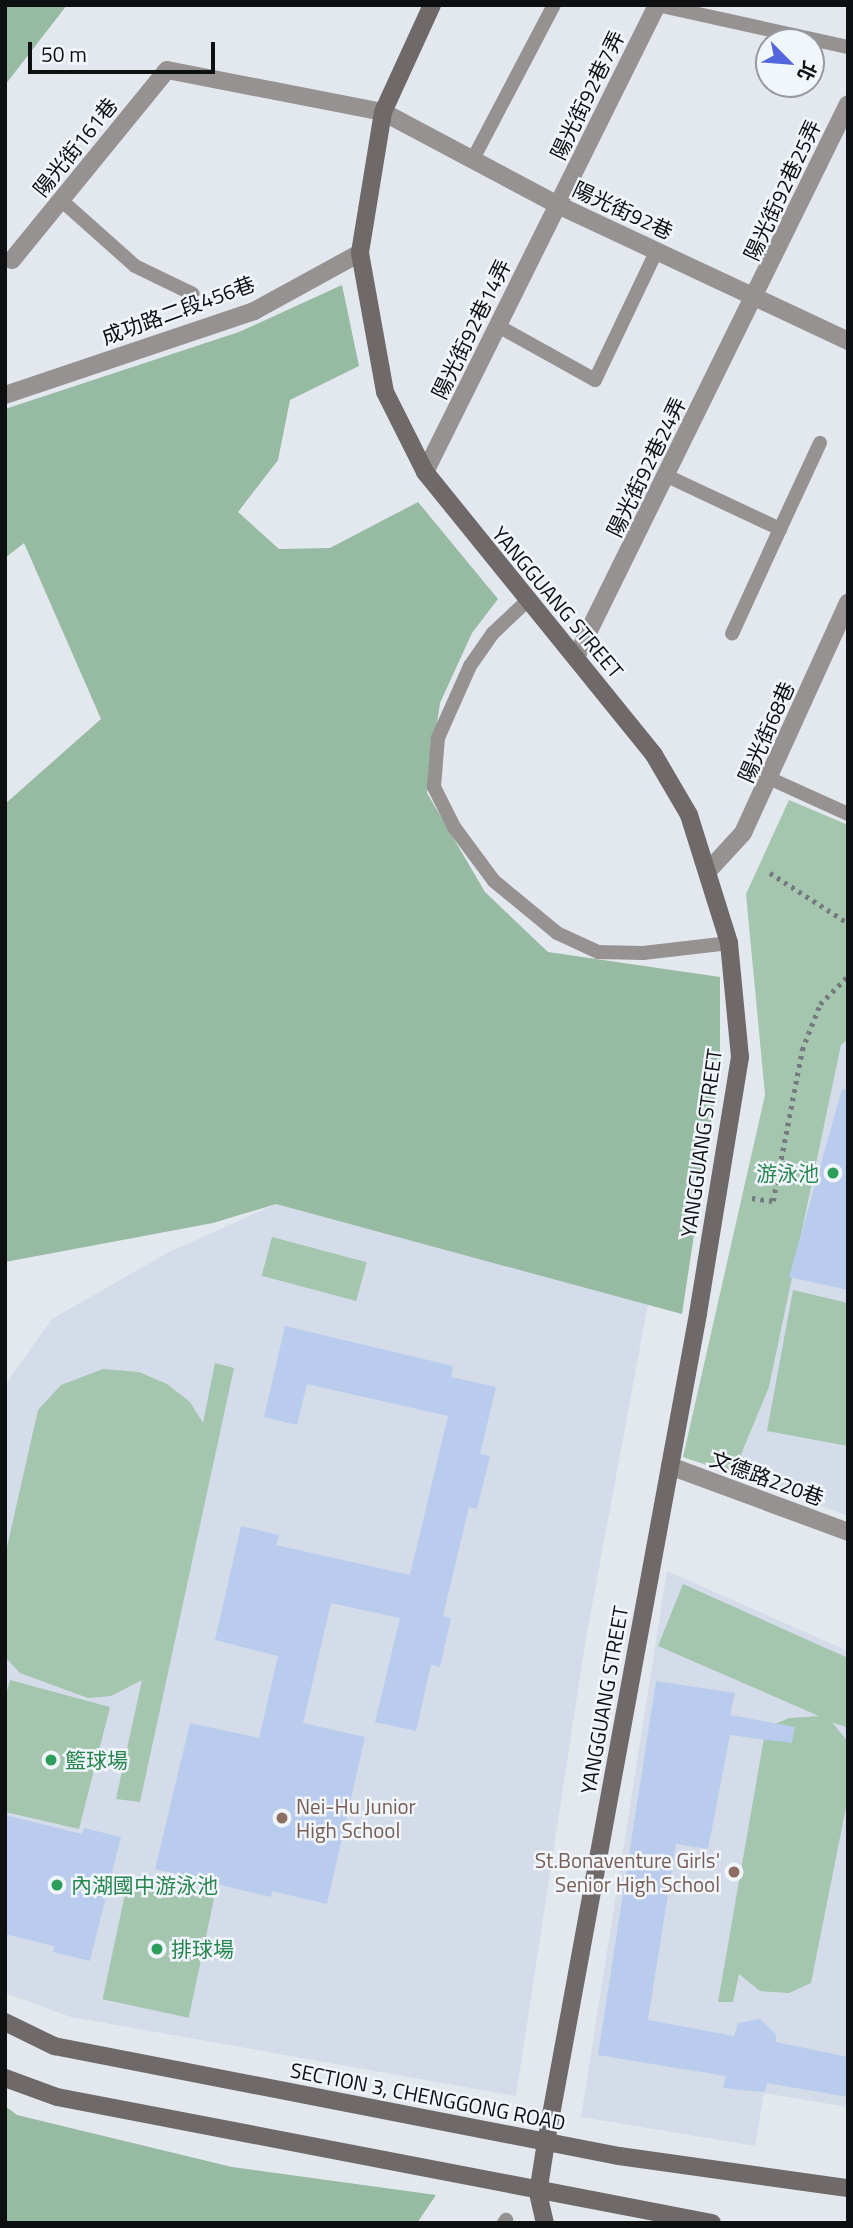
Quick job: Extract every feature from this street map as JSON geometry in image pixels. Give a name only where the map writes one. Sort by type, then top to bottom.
[{"type":"street","name":"YANGGUANG STREET","points":[[432,5],[383,112],[360,253],[385,392],[425,472],[526,602],[576,657],[654,755],[689,815],[709,870],[729,943],[740,1057],[670,1466],[538,2193]]},
{"type":"street","name":"陽光街92巷7弄","points":[[558,205],[657,5]]},
{"type":"street","name":"陽光街161巷","points":[[12,260],[167,70],[383,112]]},
{"type":"street","name":"陽光街92巷25弄","points":[[757,296],[848,104]]},
{"type":"street","name":"陽光街92巷","points":[[383,112],[558,205],[757,296],[848,341]]},
{"type":"street","name":"陽光街92巷14弄","points":[[425,472],[558,205]]},
{"type":"street","name":"成功路二段456巷","points":[[5,395],[254,311],[360,253]]},
{"type":"street","name":"陽光街92巷24弄","points":[[576,657],[757,296]]},
{"type":"street","name":"陽光街68巷","points":[[709,870],[743,833],[771,779],[848,603]]},
{"type":"street","name":"文德路220巷","points":[[670,1466],[848,1532]]},
{"type":"street","name":"SECTION 3, CHENGGONG ROAD","points":[[5,2022],[54,2046],[546,2142],[848,2188]]},
{"type":"street","points":[[5,2078],[57,2097],[538,2193],[712,2223]]},
{"type":"street","points":[[538,2193],[545,2223]]},
{"type":"lane","points":[[473,159],[554,5]]},
{"type":"lane","points":[[657,5],[848,47]]},
{"type":"lane","points":[[61,200],[135,267],[193,294]]},
{"type":"lane","points":[[498,326],[595,380],[657,250]]},
{"type":"lane","points":[[732,634],[820,443]]},
{"type":"lane","points":[[667,476],[780,529]]},
{"type":"lane","points":[[526,602],[493,633],[470,666],[438,738],[434,788],[454,827],[494,881],[557,933],[598,952],[643,953],[729,943]]},
{"type":"lane","points":[[771,779],[848,814]]},
{"type":"path","points":[[770,873],[848,923]]},
{"type":"path","points":[[752,1198],[773,1201],[802,1050],[820,1004],[848,976]]},
{"type":"shaded area","points":[[848,1039],[848,1516],[733,1474],[769,1387],[841,1045]]},
{"type":"shaded area","name":"Nei-Hu Junior High School","points":[[276,1204],[648,1304],[585,1644],[516,2096],[71,2017],[5,1993],[5,1385],[52,1319],[167,1253]]},
{"type":"shaded area","name":"St.Bonaventure Girls' Senior High School","points":[[667,1571],[848,1651],[848,2107],[764,2093],[755,2146],[581,2117]]},
{"type":"green space","points":[[5,5],[67,5],[5,85]]},
{"type":"green space","points":[[342,285],[359,366],[290,400],[278,460],[238,512],[279,549],[330,548],[418,502],[498,599],[472,633],[440,703],[427,793],[485,892],[548,952],[720,977],[720,1063],[682,1314],[276,1204],[213,1223],[5,1262],[5,804],[101,719],[24,543],[5,558],[5,409],[239,332]]},
{"type":"green space","points":[[789,800],[848,825],[848,1039],[841,1045],[769,1387],[733,1474],[683,1457],[765,1095],[746,894]]},
{"type":"green space","points":[[272,1237],[367,1262],[356,1301],[262,1276]]},
{"type":"green space","points":[[793,1290],[848,1303],[848,1446],[767,1431]]},
{"type":"green space","points":[[215,1363],[234,1368],[140,1802],[116,1799],[142,1680],[111,1696],[88,1698],[20,1673],[5,1657],[5,1556],[38,1410],[61,1385],[103,1369],[139,1372],[167,1384],[190,1402],[203,1423]]},
{"type":"green space","points":[[683,1584],[848,1658],[848,1728],[832,1722],[848,1742],[848,1797],[811,1983],[789,1993],[760,1991],[739,1974],[733,2002],[718,2002],[764,1738],[775,1724],[789,1718],[819,1716],[658,1646]]},
{"type":"green space","name":"籃球場","points":[[10,1680],[110,1707],[79,1829],[5,1812],[5,1698]]},
{"type":"green space","name":"排球場","points":[[128,1880],[214,1898],[189,2018],[103,1999]]},
{"type":"green space","points":[[5,2106],[17,2115],[232,2167],[436,2195],[417,2223],[5,2223]]},
{"type":"building","name":"游泳池","points":[[842,1089],[848,1090],[848,1290],[789,1277]]},
{"type":"building","points":[[285,1326],[453,1366],[451,1377],[496,1387],[480,1454],[490,1456],[477,1509],[469,1507],[443,1616],[451,1618],[440,1667],[431,1665],[416,1731],[375,1722],[400,1618],[331,1603],[303,1723],[365,1737],[327,1904],[272,1891],[271,1897],[155,1869],[190,1723],[259,1738],[278,1656],[215,1640],[241,1526],[279,1535],[276,1545],[410,1575],[448,1416],[307,1384],[297,1425],[264,1417]]},
{"type":"building","points":[[656,1681],[735,1693],[730,1715],[795,1727],[792,1743],[730,1735],[708,1849],[676,1844],[648,2020],[734,2036],[738,2023],[760,2019],[776,2034],[776,2042],[848,2057],[848,2097],[767,2083],[765,2092],[723,2088],[726,2076],[598,2055]]},
{"type":"building","name":"內湖國中游泳池","points":[[5,1815],[82,1834],[84,1828],[121,1837],[90,1961],[53,1952],[54,1946],[5,1934]]},
{"type":"place","name":"游泳池","points":[[833,1173]]},
{"type":"place","name":"籃球場","points":[[51,1760]]},
{"type":"place","name":"Nei-Hu Junior High School","points":[[282,1818]]},
{"type":"place","name":"St.Bonaventure Girls' Senior High School","points":[[734,1872]]},
{"type":"place","name":"內湖國中游泳池","points":[[57,1885]]},
{"type":"place","name":"排球場","points":[[157,1949]]}]
